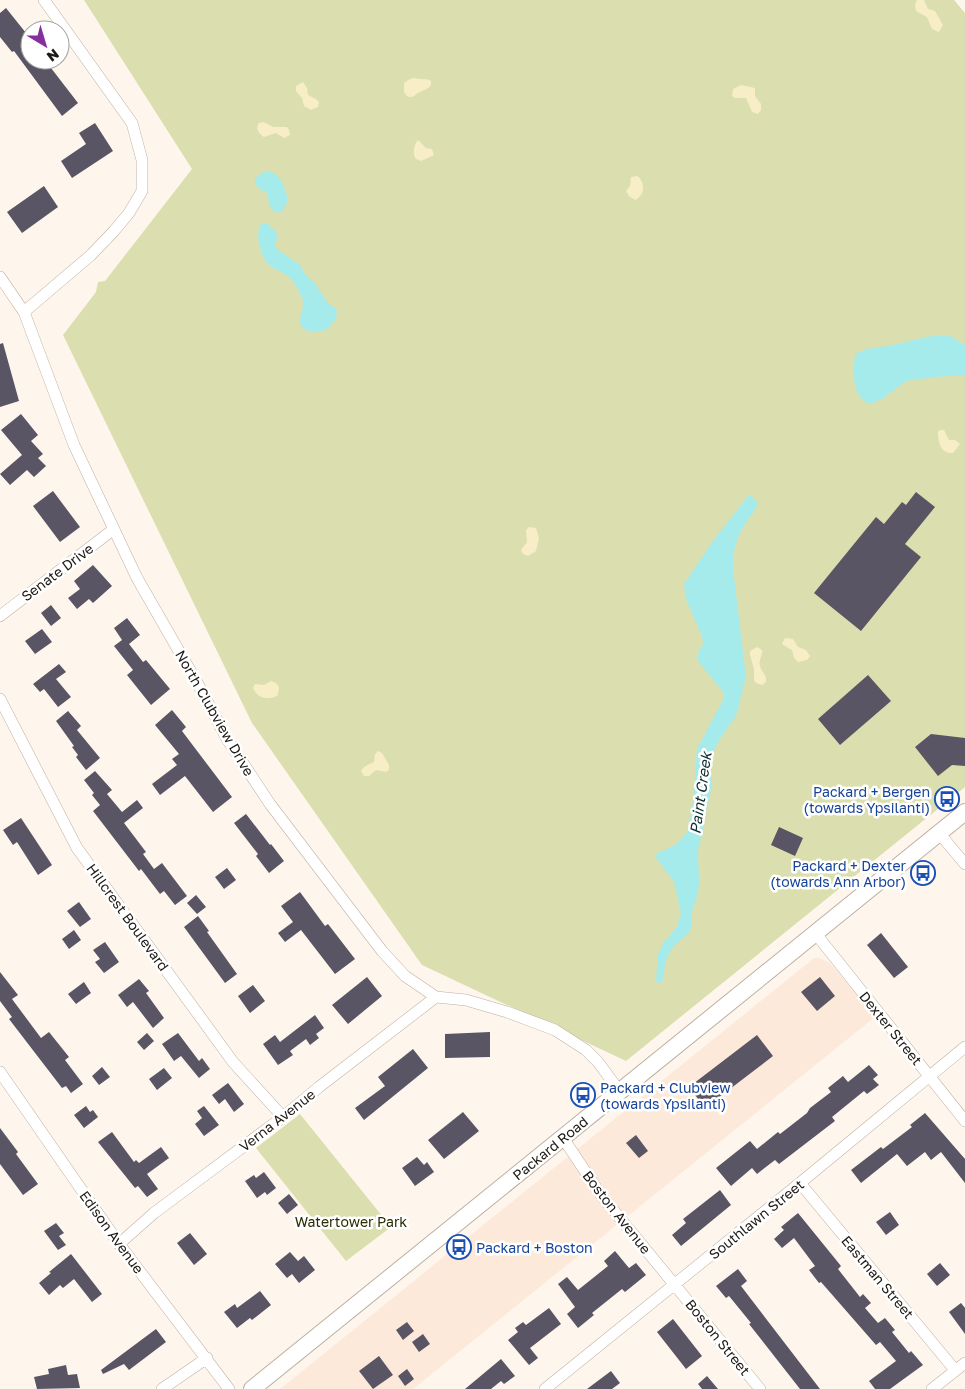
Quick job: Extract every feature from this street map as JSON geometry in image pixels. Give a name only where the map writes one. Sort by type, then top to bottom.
[{"type":"main road","name":"Packard Road","points":[[263,1386],[563,1138],[965,812]]},
{"type":"street","points":[[24,312],[91,255],[129,214],[142,190],[142,160],[132,123],[44,0]]},
{"type":"street","name":"North Clubview Drive","points":[[0,277],[24,312],[74,445],[137,578],[199,686],[226,739],[270,804],[382,952],[405,976],[436,997],[466,1000],[507,1012],[555,1030],[586,1050],[598,1062],[620,1092]]},
{"type":"street","name":"Senate Drive","points":[[0,616],[114,529]]},
{"type":"street","name":"Hillcrest Boulevard","points":[[0,699],[77,848],[233,1062],[283,1117]]},
{"type":"street","points":[[939,833],[965,864]]},
{"type":"street","name":"Dexter Street","points":[[816,934],[965,1121]]},
{"type":"street","name":"Verna Avenue","points":[[119,1244],[154,1213],[283,1117],[436,997]]},
{"type":"street","name":"Southlawn Street","points":[[549,1388],[965,1047]]},
{"type":"street","name":"Edison Avenue","points":[[0,1072],[119,1244],[229,1389]]},
{"type":"street","name":"Boston Avenue","points":[[563,1138],[602,1195],[675,1285]]},
{"type":"street","name":"Eastman Street","points":[[800,1183],[955,1370]]},
{"type":"street","name":"Boston Street","points":[[675,1285],[760,1389]]},
{"type":"street","points":[[162,1389],[206,1358]]},
{"type":"street","points":[[932,1389],[965,1362]]},
{"type":"shaded area","points":[[814,958],[830,963],[875,1017],[413,1389],[280,1389]]},
{"type":"green space","points":[[84,0],[954,0],[965,13],[965,787],[626,1061],[422,965],[252,723],[63,335],[96,292],[98,282],[105,281],[192,169]]},
{"type":"green space","name":"Watertower Park","points":[[300,1114],[391,1227],[346,1261],[256,1148]]},
{"type":"sand","points":[[917,0],[924,0],[928,9],[935,11],[943,25],[939,32],[932,29],[927,17],[916,11],[915,5]]},
{"type":"sand","points":[[415,78],[431,81],[430,86],[413,97],[409,97],[404,92],[404,83]]},
{"type":"sand","points":[[303,82],[307,88],[308,95],[319,102],[318,107],[311,110],[304,106],[302,98],[296,91],[296,86]]},
{"type":"sand","points":[[741,85],[755,88],[755,96],[761,104],[761,110],[758,114],[752,112],[746,98],[735,98],[732,96],[733,89]]},
{"type":"sand","points":[[264,122],[273,127],[287,127],[290,135],[284,138],[276,133],[264,137],[259,133],[257,127],[259,123]]},
{"type":"sand","points":[[418,140],[426,148],[432,149],[434,155],[421,161],[416,159],[414,149]]},
{"type":"sand","points":[[637,176],[642,182],[643,189],[641,195],[635,200],[626,191],[630,186],[631,177]]},
{"type":"sand","points":[[944,430],[949,440],[955,440],[960,444],[953,453],[945,451],[941,446],[938,431]]},
{"type":"sand","points":[[529,527],[536,528],[539,538],[536,551],[528,556],[523,554],[521,550],[527,542],[526,530]]},
{"type":"sand","points":[[785,638],[793,639],[798,647],[806,650],[810,656],[807,660],[798,662],[794,658],[792,650],[782,644]]},
{"type":"sand","points":[[757,647],[762,650],[760,664],[766,680],[762,685],[754,680],[754,669],[750,655],[750,651]]},
{"type":"sand","points":[[271,681],[279,687],[278,695],[264,698],[255,692],[253,688],[255,684],[264,685]]},
{"type":"sand","points":[[378,751],[382,753],[389,765],[389,770],[386,772],[376,770],[369,776],[364,776],[361,771],[362,769],[374,762],[375,754]]},
{"type":"water","points":[[265,171],[274,173],[283,185],[288,200],[282,212],[272,209],[266,192],[259,189],[255,183],[255,178]]},
{"type":"water","points":[[262,223],[268,224],[278,234],[275,245],[277,249],[300,265],[327,302],[336,309],[335,320],[326,330],[308,331],[301,325],[300,319],[303,302],[299,291],[290,278],[267,263],[262,254],[258,232]]},
{"type":"water","points":[[944,335],[952,337],[965,345],[965,375],[906,381],[882,399],[869,404],[859,395],[854,382],[854,369],[855,355],[859,352],[925,337]]},
{"type":"water","name":"Paint Creek","points":[[749,495],[758,502],[758,505],[739,534],[733,558],[746,677],[736,716],[718,742],[712,755],[711,789],[698,851],[699,882],[698,893],[691,915],[692,926],[688,933],[673,947],[666,962],[662,982],[658,983],[656,981],[658,954],[664,942],[677,927],[681,913],[674,882],[655,856],[675,845],[688,831],[693,801],[697,749],[724,698],[724,693],[698,661],[698,654],[703,643],[702,636],[686,599],[684,584],[713,541]]},
{"type":"building","points":[[6,8],[20,26],[20,59],[0,37],[0,13]]},
{"type":"building","points":[[28,70],[53,70],[78,103],[62,116]]},
{"type":"building","points":[[95,123],[113,151],[72,178],[61,161],[86,144],[79,133]]},
{"type":"building","points":[[44,186],[58,207],[22,233],[7,212]]},
{"type":"building","points":[[3,343],[19,401],[0,407],[0,344]]},
{"type":"building","points":[[21,414],[38,435],[31,441],[43,454],[38,458],[46,466],[34,477],[27,470],[10,485],[0,474],[22,455],[1,430]]},
{"type":"building","points":[[53,491],[80,527],[60,542],[33,506]]},
{"type":"building","points":[[916,492],[935,507],[905,544],[921,557],[861,631],[814,593],[876,517],[884,524],[902,502],[906,505]]},
{"type":"building","points":[[93,565],[112,586],[93,603],[89,599],[77,609],[68,598],[80,589],[74,581]]},
{"type":"building","points":[[51,605],[61,618],[51,626],[41,613]]},
{"type":"building","points":[[127,618],[140,635],[129,644],[143,662],[146,660],[170,689],[151,705],[127,675],[133,670],[114,646],[122,640],[114,628]]},
{"type":"building","points":[[42,629],[52,642],[35,654],[25,641]]},
{"type":"building","points":[[59,664],[66,672],[56,679],[71,697],[58,707],[44,689],[40,692],[33,684]]},
{"type":"building","points":[[868,675],[891,701],[840,745],[818,719]]},
{"type":"building","points":[[172,710],[186,727],[182,731],[232,797],[213,812],[185,776],[160,795],[152,784],[177,765],[172,759],[179,754],[155,725]]},
{"type":"building","points":[[68,711],[81,726],[77,730],[100,758],[86,770],[76,757],[78,755],[72,747],[74,746],[56,721]]},
{"type":"building","points":[[931,734],[965,738],[965,766],[952,765],[938,776],[915,747]]},
{"type":"building","points":[[95,771],[112,790],[107,794],[122,812],[137,800],[143,808],[124,823],[146,852],[143,854],[154,869],[162,863],[187,896],[175,905],[164,891],[160,894],[141,869],[139,871],[93,811],[100,805],[84,780]]},
{"type":"building","points":[[246,814],[284,861],[269,873],[256,856],[258,854],[234,823]]},
{"type":"building","points":[[21,818],[52,865],[38,875],[17,842],[13,845],[3,830]]},
{"type":"building","points":[[779,827],[803,838],[795,856],[771,845]]},
{"type":"building","points":[[227,868],[236,880],[224,889],[215,877]]},
{"type":"building","points":[[300,892],[325,926],[328,924],[355,959],[335,974],[301,930],[285,942],[278,933],[293,922],[281,906]]},
{"type":"building","points":[[196,895],[206,907],[197,914],[187,903]]},
{"type":"building","points":[[79,902],[91,919],[80,927],[67,911]]},
{"type":"building","points":[[198,916],[237,974],[225,983],[184,927]]},
{"type":"building","points":[[74,930],[81,940],[69,949],[62,939]]},
{"type":"building","points":[[881,933],[908,967],[894,978],[867,945]]},
{"type":"building","points":[[105,942],[119,962],[104,973],[95,962],[100,959],[93,950]]},
{"type":"building","points":[[0,972],[18,995],[12,999],[41,1038],[49,1032],[69,1057],[65,1060],[83,1084],[71,1093],[66,1086],[62,1088],[9,1019],[12,1017],[0,1001]]},
{"type":"building","points":[[367,977],[382,996],[348,1024],[332,1005]]},
{"type":"building","points":[[820,977],[835,996],[817,1011],[801,992]]},
{"type":"building","points":[[139,979],[149,991],[146,993],[164,1018],[153,1028],[133,1002],[127,1007],[118,995]]},
{"type":"building","points":[[84,982],[91,993],[76,1004],[68,994]]},
{"type":"building","points":[[253,985],[265,1001],[250,1013],[238,996]]},
{"type":"building","points":[[315,1015],[324,1028],[316,1034],[319,1038],[310,1045],[306,1039],[290,1051],[293,1055],[278,1065],[263,1044],[275,1035],[280,1042]]},
{"type":"building","points":[[490,1032],[490,1057],[445,1058],[445,1034]]},
{"type":"building","points":[[147,1033],[154,1041],[144,1050],[137,1042]]},
{"type":"building","points":[[178,1033],[199,1061],[202,1058],[210,1069],[199,1078],[181,1056],[174,1061],[162,1044]]},
{"type":"building","points":[[757,1035],[773,1056],[705,1108],[689,1087]]},
{"type":"building","points":[[413,1049],[428,1068],[364,1120],[355,1108],[385,1086],[378,1077]]},
{"type":"building","points":[[869,1065],[878,1075],[873,1079],[879,1085],[867,1094],[864,1091],[832,1117],[835,1121],[779,1164],[775,1160],[757,1174],[752,1168],[731,1186],[716,1168],[750,1141],[757,1149],[778,1132],[780,1134],[831,1092],[828,1088],[843,1076],[848,1082]]},
{"type":"building","points":[[102,1067],[110,1077],[99,1085],[92,1076]]},
{"type":"building","points":[[164,1068],[172,1078],[157,1090],[149,1079]]},
{"type":"building","points":[[228,1083],[244,1104],[234,1112],[225,1099],[219,1104],[212,1095]]},
{"type":"building","points":[[86,1106],[90,1112],[93,1110],[98,1117],[84,1128],[74,1115]]},
{"type":"building","points":[[204,1106],[219,1125],[204,1136],[195,1124],[202,1118],[197,1111]]},
{"type":"building","points":[[463,1112],[479,1131],[444,1159],[428,1140]]},
{"type":"building","points":[[925,1113],[965,1159],[965,1183],[941,1152],[931,1160],[925,1152],[907,1166],[897,1154],[861,1183],[851,1170],[881,1147],[883,1149],[912,1127],[910,1125]]},
{"type":"building","points":[[0,1128],[38,1184],[23,1195],[0,1164]]},
{"type":"building","points":[[112,1132],[134,1162],[136,1160],[139,1163],[161,1147],[169,1158],[147,1174],[158,1189],[147,1197],[138,1186],[135,1188],[98,1142]]},
{"type":"building","points":[[636,1135],[648,1151],[639,1158],[626,1143]]},
{"type":"building","points":[[417,1157],[424,1165],[427,1162],[434,1172],[415,1186],[402,1168]]},
{"type":"building","points":[[264,1172],[276,1188],[267,1195],[265,1192],[257,1198],[245,1181],[254,1175],[256,1178]]},
{"type":"building","points":[[720,1190],[731,1205],[681,1246],[672,1235],[686,1223],[683,1219]]},
{"type":"building","points":[[289,1194],[298,1205],[287,1214],[278,1203]]},
{"type":"building","points":[[890,1212],[899,1225],[886,1235],[876,1222]]},
{"type":"building","points":[[798,1213],[841,1266],[838,1269],[860,1297],[863,1294],[871,1303],[865,1308],[878,1323],[885,1318],[895,1330],[892,1332],[909,1353],[911,1351],[923,1365],[890,1389],[875,1389],[869,1381],[896,1361],[880,1342],[876,1345],[821,1282],[819,1283],[809,1270],[815,1266],[794,1238],[782,1248],[774,1239],[784,1230],[781,1227]]},
{"type":"building","points":[[56,1223],[64,1233],[59,1236],[66,1245],[58,1250],[44,1231]]},
{"type":"building","points":[[190,1233],[207,1254],[194,1265],[177,1243]]},
{"type":"building","points":[[615,1251],[629,1268],[636,1263],[646,1275],[625,1292],[622,1289],[592,1313],[594,1315],[578,1328],[567,1314],[575,1307],[558,1284],[567,1277],[578,1290],[608,1266],[604,1261]]},
{"type":"building","points":[[290,1252],[298,1261],[304,1256],[315,1270],[299,1283],[292,1274],[287,1278],[275,1264]]},
{"type":"building","points":[[71,1254],[102,1294],[92,1302],[74,1279],[63,1288],[60,1285],[49,1295],[39,1283]]},
{"type":"building","points":[[940,1263],[950,1275],[937,1286],[927,1274]]},
{"type":"building","points":[[738,1269],[747,1281],[741,1286],[820,1389],[800,1389],[729,1296],[726,1298],[716,1286]]},
{"type":"building","points":[[260,1291],[271,1305],[252,1320],[250,1318],[237,1328],[224,1312],[235,1304],[237,1308]]},
{"type":"building","points":[[961,1303],[965,1308],[965,1334],[949,1312]]},
{"type":"building","points":[[549,1308],[561,1324],[530,1348],[538,1358],[529,1365],[508,1340],[518,1332],[515,1328],[523,1322],[526,1325]]},
{"type":"building","points":[[673,1319],[702,1356],[686,1369],[657,1332]]},
{"type":"building","points":[[407,1322],[414,1331],[403,1340],[396,1330]]},
{"type":"building","points":[[156,1329],[166,1342],[129,1370],[124,1364],[103,1374],[101,1370]]},
{"type":"building","points":[[423,1334],[430,1344],[419,1352],[412,1342]]},
{"type":"building","points":[[379,1356],[393,1375],[373,1389],[359,1371]]},
{"type":"building","points":[[501,1359],[515,1376],[504,1384],[501,1381],[491,1389],[465,1389]]},
{"type":"building","points":[[66,1365],[68,1375],[77,1374],[80,1388],[37,1389],[34,1377],[49,1374],[48,1369]]},
{"type":"building","points":[[407,1369],[414,1379],[405,1386],[398,1376]]},
{"type":"building","points":[[611,1371],[620,1383],[612,1389],[587,1389]]},
{"type":"building","points":[[707,1376],[718,1389],[702,1389],[698,1384]]},
{"type":"place","name":"Packard + Bergen (towards Ypsilanti)","points":[[947,799]]},
{"type":"place","name":"Packard + Dexter (towards Ann Arbor)","points":[[923,873]]},
{"type":"place","name":"Packard + Clubview (towards Ypsilanti)","points":[[583,1095]]},
{"type":"place","name":"Packard + Boston","points":[[459,1247]]}]
